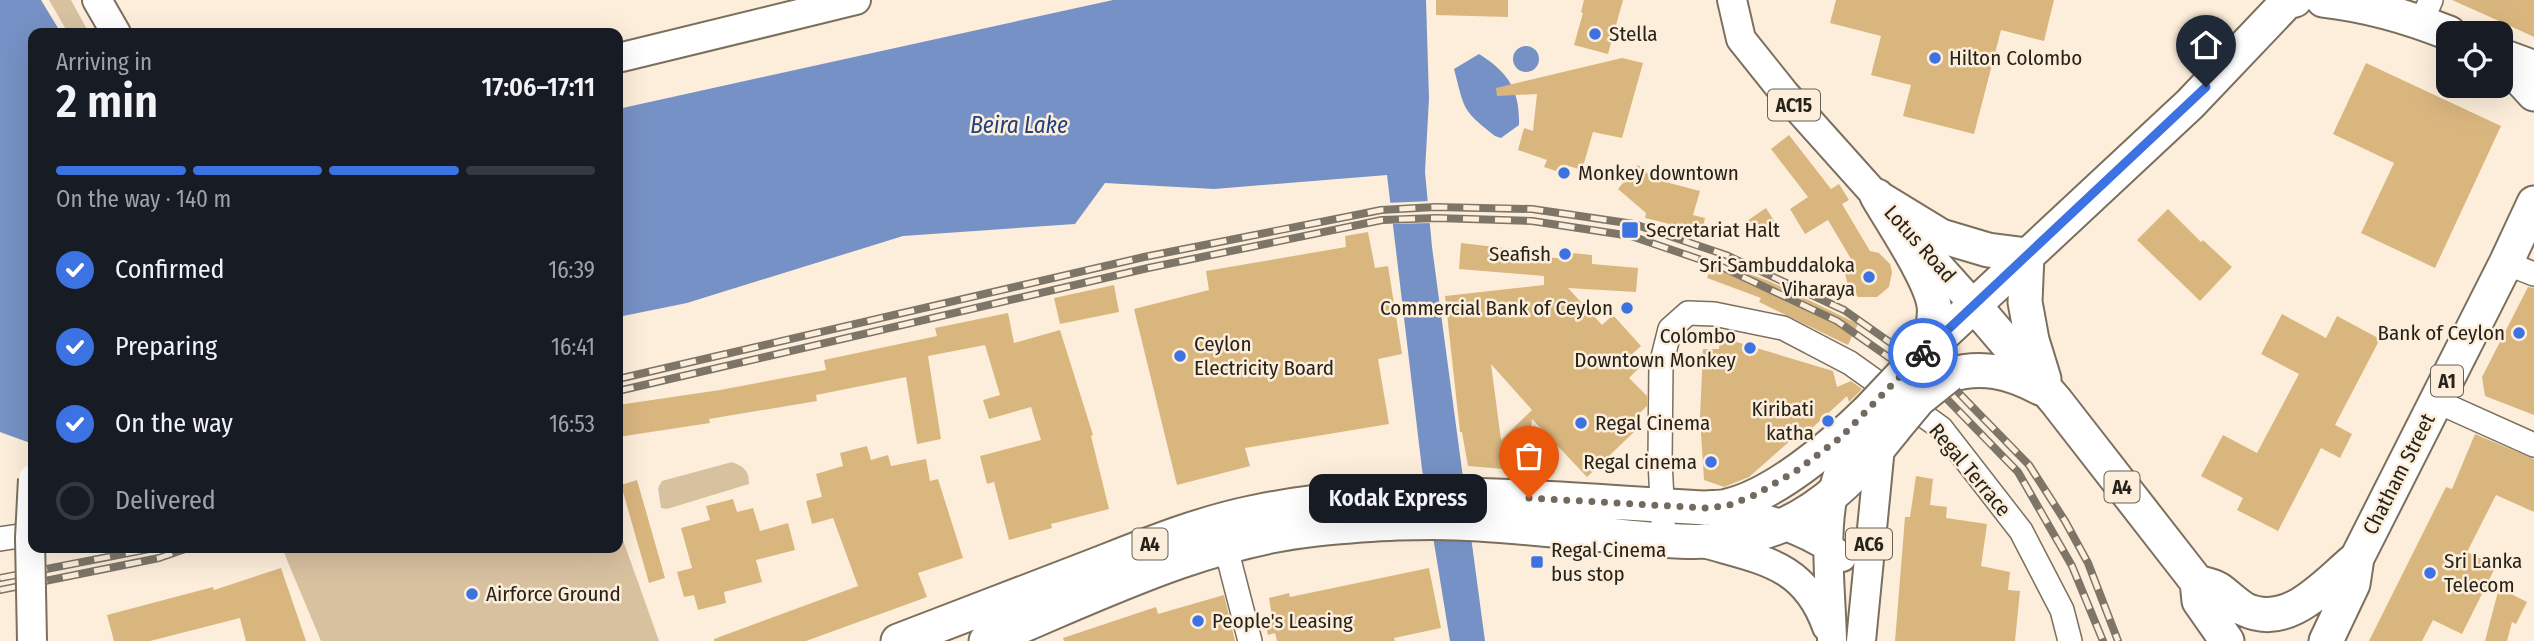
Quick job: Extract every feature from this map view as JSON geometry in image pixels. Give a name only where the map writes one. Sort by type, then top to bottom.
[{"type":"highway","points":[[2323,0],[2434,18]]},
{"type":"highway","points":[[1925,352],[2190,104],[2289,1]]},
{"type":"highway","points":[[2513,70],[2534,94]]},
{"type":"highway","points":[[1877,196],[1941,236],[1988,250],[2027,255]]},
{"type":"highway","points":[[1704,543],[1758,534],[1784,525],[1833,493],[1880,429],[1925,352],[1934,322],[1934,305],[1929,287],[1877,196]]},
{"type":"highway","name":"Chatham Street","points":[[2326,641],[2353,584],[2357,558],[2436,401],[2520,268],[2534,203]]},
{"type":"highway","points":[[2027,255],[2025,302],[2032,340],[2047,391]]},
{"type":"highway","name":"Lotus Road","points":[[1974,305],[2047,391],[2197,582],[2199,601],[2227,641]]},
{"type":"highway","points":[[1727,506],[1755,495],[1796,471],[1830,446],[1880,429],[1949,375],[1968,370],[1990,369],[2018,376],[2047,391]]},
{"type":"highway","name":"A4","points":[[898,641],[1190,529],[1250,513],[1308,503],[1477,510],[1727,506]]},
{"type":"highway","name":"A4","points":[[986,641],[1156,571],[1226,548],[1415,509]]},
{"type":"highway","name":"A4","points":[[1477,510],[1664,541],[1704,543]]},
{"type":"highway","name":"Chatham Street","points":[[2278,615],[2309,598],[2357,558]]},
{"type":"highway","name":"Lotus Road","points":[[2197,582],[2216,587],[2232,601],[2253,612],[2278,615]]},
{"type":"main road","points":[[97,0],[113,28]]},
{"type":"main road","points":[[623,57],[856,0]]},
{"type":"main road","name":"Lotus Road","points":[[1732,0],[1741,38],[1785,94],[1974,305]]},
{"type":"main road","points":[[2513,59],[2534,65]]},
{"type":"main road","name":"AC6","points":[[1861,641],[1880,429]]},
{"type":"main road","name":"AC6","points":[[1832,641],[1828,546],[1833,493]]},
{"type":"main road","points":[[1727,506],[1784,525],[1828,546],[1866,577]]},
{"type":"main road","points":[[1704,543],[1779,567],[1803,583],[1819,606],[1832,641]]},
{"type":"main road","points":[[30,553],[32,641]]},
{"type":"street","name":"Regal Terrace","points":[[1661,505],[1661,365],[1670,329],[1688,313],[1714,314],[1783,328],[1850,363],[1941,428],[2021,531],[2062,610],[2070,641]]},
{"type":"street","points":[[2436,401],[2534,445]]},
{"type":"street","points":[[1661,505],[1664,541]]},
{"type":"street","points":[[0,539],[28,535]]},
{"type":"street","points":[[1226,548],[1250,641]]},
{"type":"shaded area","points":[[49,0],[71,0],[86,28],[65,28]]},
{"type":"shaded area","points":[[732,462],[745,470],[749,484],[667,509],[661,508],[658,488],[662,481]]},
{"type":"shaded area","name":"Airforce Ground","points":[[623,540],[659,641],[321,641],[284,553],[623,553]]},
{"type":"water","points":[[0,0],[41,0],[58,28],[28,28],[28,442],[0,432]]},
{"type":"water","name":"Beira Lake","points":[[1113,0],[1426,0],[1429,98],[1425,172],[1432,247],[1485,641],[1450,641],[1422,469],[1387,175],[1214,189],[1105,183],[1075,224],[903,236],[687,303],[623,316],[623,108]]},
{"type":"water","points":[[1526,46],[1535,50],[1539,59],[1535,68],[1526,72],[1517,68],[1513,59],[1517,50]]},
{"type":"water","points":[[1479,54],[1505,75],[1517,102],[1519,125],[1501,138],[1470,114],[1463,101],[1454,69]]},
{"type":"pier","points":[[1431,201],[1433,223],[1388,224],[1386,203]]},
{"type":"building","points":[[1436,0],[1508,0],[1508,17],[1436,15]]},
{"type":"building","name":"Stella","points":[[1584,0],[1623,0],[1608,54],[1574,45]]},
{"type":"building","name":"Hilton Colombo","points":[[1836,0],[2054,0],[2044,41],[2001,30],[1974,134],[1903,116],[1911,85],[1871,75],[1881,36],[1830,23]]},
{"type":"building","points":[[2452,0],[2534,0],[2534,37],[2513,27],[2513,21],[2499,21]]},
{"type":"building","points":[[1622,58],[1643,63],[1622,138],[1593,132],[1582,170],[1565,165],[1562,173],[1544,167],[1547,160],[1518,150],[1524,128],[1533,131],[1537,94],[1497,96],[1496,88]]},
{"type":"building","points":[[2366,63],[2436,98],[2501,126],[2435,268],[2361,233],[2394,163],[2333,134]]},
{"type":"building","points":[[1789,135],[1831,189],[1839,184],[1849,200],[1842,204],[1870,251],[1879,253],[1890,264],[1892,272],[1889,287],[1877,297],[1858,297],[1849,289],[1845,274],[1851,259],[1828,220],[1805,234],[1790,209],[1808,197],[1771,149]]},
{"type":"building","points":[[1638,165],[1654,179],[1700,191],[1693,215],[1705,218],[1702,232],[1645,218],[1646,213],[1618,189]]},
{"type":"building","points":[[1766,208],[1776,224],[1758,237],[1747,221]]},
{"type":"building","points":[[2168,209],[2201,242],[2203,240],[2232,267],[2200,301],[2137,240]]},
{"type":"building","points":[[1368,232],[1375,268],[1388,266],[1402,354],[1378,359],[1389,424],[1245,448],[1250,466],[1177,485],[1134,309],[1209,290],[1206,271],[1346,247],[1345,236]]},
{"type":"building","points":[[1461,243],[1512,249],[1512,255],[1571,259],[1572,253],[1592,255],[1592,264],[1638,268],[1636,292],[1568,288],[1602,325],[1613,315],[1641,346],[1629,357],[1640,367],[1629,378],[1647,396],[1647,406],[1627,425],[1634,432],[1587,477],[1532,419],[1527,471],[1468,466],[1460,432],[1445,296],[1544,285],[1544,276],[1459,269]],"holes":[[[1491,364],[1532,410],[1501,440]]]},
{"type":"building","points":[[1713,261],[1769,281],[1858,324],[1848,345],[1759,302],[1761,298],[1707,278]]},
{"type":"building","points":[[1114,285],[1119,312],[1060,324],[1054,298]]},
{"type":"building","name":"Bank of Ceylon","points":[[2528,287],[2534,288],[2534,415],[2485,396],[2482,377]]},
{"type":"building","points":[[1008,313],[1014,343],[1060,330],[1093,435],[1091,436],[1109,509],[1051,524],[1052,528],[1009,540],[994,482],[987,484],[980,456],[1041,440],[1031,407],[989,419],[983,400],[1000,395],[985,345],[928,356],[941,439],[917,444],[906,377],[816,395],[817,401],[709,419],[710,423],[623,436],[623,404],[826,370],[824,360],[937,336],[935,328]]},
{"type":"building","points":[[2282,314],[2326,338],[2337,316],[2380,339],[2335,425],[2352,434],[2340,458],[2321,448],[2278,531],[2237,510],[2243,498],[2201,476],[2223,435],[2257,453],[2299,374],[2261,354]]},
{"type":"building","points":[[1720,337],[1833,371],[1837,387],[1851,381],[1862,389],[1849,402],[1847,396],[1810,430],[1807,426],[1749,477],[1724,487],[1704,480],[1700,417],[1703,349],[1719,349]]},
{"type":"building","points":[[2475,434],[2534,459],[2534,512],[2496,495],[2467,552],[2496,566],[2462,634],[2433,620],[2422,641],[2369,641],[2446,487],[2452,489]]},
{"type":"building","points":[[867,446],[871,460],[888,455],[891,466],[926,459],[930,481],[938,479],[963,558],[918,573],[927,597],[806,641],[714,641],[858,586],[833,518],[812,524],[806,501],[822,497],[816,474],[843,466],[840,453]]},
{"type":"building","points":[[1916,476],[1933,479],[1930,505],[1947,507],[1946,518],[1987,524],[1981,566],[2010,572],[2008,590],[2020,591],[2015,641],[1895,641],[1905,517],[1910,517]]},
{"type":"building","points":[[637,480],[665,578],[649,583],[623,484]]},
{"type":"building","points":[[733,499],[737,512],[753,508],[760,531],[788,523],[795,550],[756,560],[762,582],[724,592],[726,603],[698,610],[694,595],[684,597],[677,572],[692,568],[681,528],[710,520],[706,506]]},
{"type":"building","points":[[281,568],[306,641],[246,641],[240,618],[150,641],[114,641],[107,615],[213,587],[214,590]]},
{"type":"building","points":[[1429,568],[1441,628],[1394,638],[1395,641],[1277,641],[1275,633],[1268,635],[1264,618],[1272,616],[1269,598],[1289,593],[1290,597]]},
{"type":"building","points":[[2499,588],[2527,602],[2516,624],[2512,622],[2507,641],[2485,641]]},
{"type":"building","points":[[1224,595],[1235,641],[1064,641],[1063,638],[1156,607],[1158,614]]},
{"type":"railway","points":[[623,378],[1144,257],[1381,210],[1435,207],[1532,209],[1634,224],[1726,255],[1844,310],[1952,386],[2029,465],[2088,563],[2118,641]]},
{"type":"railway","points":[[623,390],[1148,268],[1382,220],[1436,218],[1532,221],[1631,236],[1722,267],[1837,321],[1944,396],[2018,472],[2072,566],[2103,641]]},
{"type":"railway","points":[[0,578],[128,553]]},
{"type":"railway","points":[[0,590],[174,553]]},
{"type":"way so far","points":[[1529,498],[1705,508],[1727,506],[1778,483],[1830,446],[1868,411],[1923,353]]},
{"type":"place","name":"Stella","points":[[1595,34]]},
{"type":"place","name":"Hilton Colombo","points":[[1935,58]]},
{"type":"place","name":"Monkey downtown","points":[[1564,173]]},
{"type":"place","name":"Secretariat Halt","points":[[1630,230]]},
{"type":"place","name":"Seafish","points":[[1565,254]]},
{"type":"place","name":"Sri Sambuddaloka Viharaya","points":[[1869,277]]},
{"type":"place","name":"Commercial Bank of Ceylon","points":[[1627,308]]},
{"type":"place","name":"Bank of Ceylon","points":[[2519,333]]},
{"type":"place","name":"Colombo Downtown Monkey","points":[[1750,348]]},
{"type":"place","name":"Ceylon Electricity Board","points":[[1180,356]]},
{"type":"place","name":"Kiribati katha","points":[[1828,421]]},
{"type":"place","name":"Regal Cinema","points":[[1581,423]]},
{"type":"place","name":"Regal cinema","points":[[1711,462]]},
{"type":"place","name":"Kodak Express","points":[[1529,498]]},
{"type":"place","name":"Regal Cinema bus stop","points":[[1537,562]]},
{"type":"place","name":"Sri Lanka Telecom","points":[[2430,573]]},
{"type":"place","name":"Airforce Ground","points":[[472,594]]},
{"type":"place","name":"People's Leasing","points":[[1198,621]]},
{"type":"route","points":[[1923,353],[2206,87]]}]
